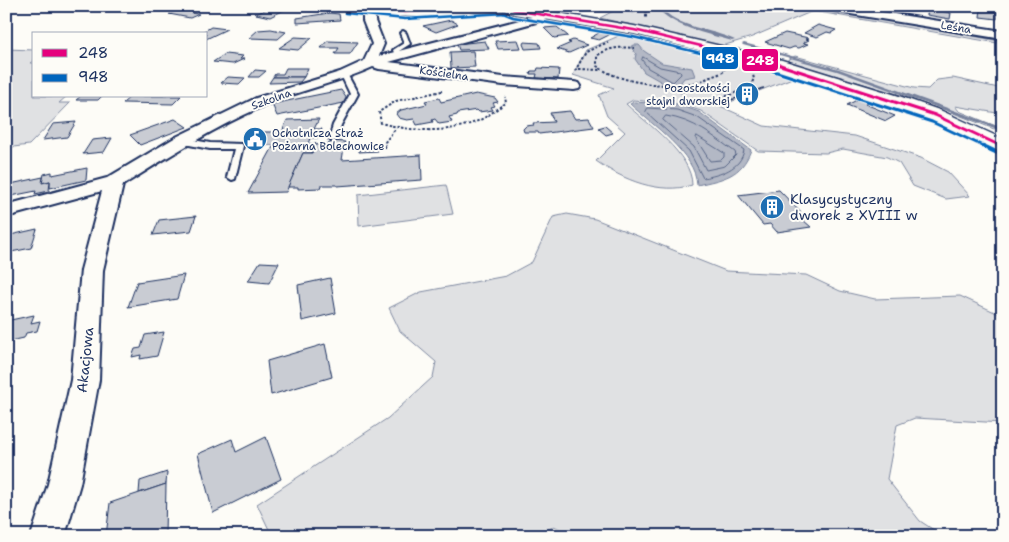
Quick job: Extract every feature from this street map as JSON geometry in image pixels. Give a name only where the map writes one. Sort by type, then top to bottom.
[{"type":"street","points":[[346,6],[379,9],[451,10],[506,6],[547,16],[634,30],[776,64],[917,109],[983,136],[1003,147]]},
{"type":"street","name":"Leśna","points":[[820,6],[1003,35]]},
{"type":"street","points":[[370,63],[378,44],[369,21],[379,9]]},
{"type":"street","name":"Szkolna","points":[[6,211],[114,182],[182,141],[261,101],[345,74],[370,63],[547,16]]},
{"type":"street","name":"Kościelna","points":[[370,63],[392,68],[425,70],[503,81],[574,86]]},
{"type":"street","name":"Akacjowa","points":[[48,536],[64,484],[85,380],[92,270],[114,182]]},
{"type":"lane","points":[[398,56],[396,50],[407,44],[403,33]]},
{"type":"lane","points":[[333,139],[337,125],[354,94],[345,74]]},
{"type":"lane","points":[[182,141],[210,146],[239,146],[232,177]]},
{"type":"path","points":[[601,70],[596,61],[601,52],[611,48],[631,48]]},
{"type":"path","points":[[576,69],[601,70],[631,81],[683,84],[698,83],[722,74],[725,70],[723,68]]},
{"type":"path","points":[[720,106],[718,101],[721,98],[750,88],[754,79],[754,72]]},
{"type":"path","points":[[442,91],[396,101],[380,112],[381,122],[396,128],[417,131],[448,129],[479,121],[506,102],[502,93]]},
{"type":"path","points":[[505,97],[511,96]]},
{"type":"path","points":[[385,148],[385,142],[396,128]]},
{"type":"shaded area","points":[[640,6],[805,6],[1003,38],[1003,44],[813,11],[752,37],[722,46],[600,18],[615,10],[634,13]]},
{"type":"shaded area","points":[[628,32],[799,74],[838,88],[825,89],[795,77],[720,106],[764,126],[855,136],[921,158],[948,172],[970,196],[946,199],[913,186],[899,163],[887,157],[843,149],[826,153],[758,151],[701,111],[679,104],[633,100],[626,104],[677,151],[690,173],[692,185],[680,188],[667,188],[655,187],[630,180],[596,161],[625,132],[607,116],[599,95],[614,88],[573,75],[586,50]]},
{"type":"shaded area","points":[[6,49],[32,50],[32,62],[30,63],[32,63],[32,98],[65,98],[59,103],[70,103],[29,145],[6,148]]},
{"type":"shaded area","points":[[795,56],[914,88],[928,89],[937,80],[953,78],[1003,89],[1003,114],[955,106],[959,111],[998,127],[994,129],[928,103],[786,61]]},
{"type":"shaded area","points":[[446,185],[453,214],[359,226],[358,195]]},
{"type":"shaded area","points":[[567,214],[595,219],[726,271],[806,275],[840,291],[875,299],[960,296],[1001,315],[1003,318],[1003,423],[915,418],[897,425],[887,479],[920,521],[943,536],[574,536],[554,526],[539,536],[272,536],[257,504],[388,418],[433,377],[436,362],[400,331],[389,308],[421,292],[506,276],[532,262],[553,217]]},
{"type":"water","points":[[639,45],[644,51],[662,63],[692,68],[695,76],[684,78],[681,82],[685,92],[681,93],[644,72],[635,59],[636,54],[631,47]]},
{"type":"water","points":[[634,102],[679,105],[699,112],[751,150],[747,159],[742,166],[730,175],[697,185],[695,173],[681,151],[630,104]]},
{"type":"building","points":[[273,6],[288,8],[270,17],[256,14]]},
{"type":"building","points":[[602,6],[633,6],[629,10]]},
{"type":"building","points":[[180,7],[199,10],[192,13],[199,14],[190,18],[169,14],[177,11],[172,10]]},
{"type":"building","points":[[981,8],[997,11],[997,19],[980,17]]},
{"type":"building","points":[[928,9],[951,13],[950,19],[927,15]]},
{"type":"building","points":[[329,13],[339,14],[340,20],[297,23],[297,18]]},
{"type":"building","points":[[451,20],[458,24],[436,32],[423,26]]},
{"type":"building","points":[[818,25],[836,30],[817,37],[804,33]]},
{"type":"building","points":[[211,27],[227,29],[208,38],[208,32],[202,32]]},
{"type":"building","points":[[557,27],[568,36],[554,38],[544,28]]},
{"type":"building","points":[[271,29],[286,32],[278,39],[249,38],[258,30]]},
{"type":"building","points":[[606,29],[615,32],[599,40],[590,38]]},
{"type":"building","points":[[785,33],[809,38],[806,39],[809,40],[803,43],[808,44],[799,48],[789,49],[765,42]]},
{"type":"building","points":[[295,37],[312,38],[298,50],[279,48]]},
{"type":"building","points":[[518,40],[521,48],[498,49],[495,41]]},
{"type":"building","points":[[573,40],[587,45],[569,53],[557,49],[571,43],[568,42]]},
{"type":"building","points":[[327,41],[358,42],[350,54],[335,54],[339,48],[321,48]]},
{"type":"building","points":[[485,41],[489,49],[459,50],[457,44]]},
{"type":"building","points":[[524,42],[539,43],[541,48],[525,49]]},
{"type":"building","points":[[473,51],[475,67],[451,68],[450,52]]},
{"type":"building","points":[[225,54],[243,56],[240,59],[244,59],[233,64],[213,62]]},
{"type":"building","points":[[286,68],[308,68],[304,77],[273,77],[275,74],[283,74]]},
{"type":"building","points":[[538,68],[559,69],[558,79],[536,78],[537,74],[530,74],[531,71],[537,71]]},
{"type":"building","points":[[255,70],[266,71],[259,77],[249,77]]},
{"type":"building","points":[[228,77],[245,78],[239,84],[221,83]]},
{"type":"building","points":[[273,77],[304,77],[300,82],[269,83]]},
{"type":"building","points":[[764,88],[729,101],[731,100],[728,99],[734,99]]},
{"type":"building","points":[[341,90],[349,102],[277,116],[272,104]]},
{"type":"building","points":[[476,94],[495,98],[498,102],[493,103],[495,106],[491,107],[493,110],[458,113],[449,117],[452,122],[439,124],[435,119],[432,120],[433,122],[417,125],[414,119],[399,118],[396,114],[401,110],[427,104],[425,101],[439,98],[441,102]]},
{"type":"building","points":[[78,98],[100,98],[98,100],[76,100]]},
{"type":"building","points":[[129,98],[179,98],[173,104],[123,103]]},
{"type":"building","points":[[859,99],[868,103],[865,104],[895,116],[886,121],[847,105]]},
{"type":"building","points":[[570,111],[575,119],[589,118],[594,127],[539,134],[538,132],[524,132],[523,129],[526,126],[534,125],[533,123],[554,122],[550,113]]},
{"type":"building","points":[[175,119],[187,127],[140,145],[130,135]]},
{"type":"building","points":[[319,119],[314,129],[322,129],[318,138],[310,138],[308,144],[316,143],[312,153],[303,153],[286,192],[248,193],[274,145],[250,145],[257,132],[282,132],[287,120]]},
{"type":"building","points":[[76,122],[67,137],[43,140],[53,124]]},
{"type":"building","points":[[605,126],[613,133],[606,135],[598,128]]},
{"type":"building","points":[[112,138],[104,152],[83,154],[92,140]]},
{"type":"building","points":[[333,141],[345,142],[342,160],[421,155],[422,180],[337,186],[321,185],[320,188],[298,189],[298,187],[288,187],[303,153],[312,153],[315,145],[328,144]]},
{"type":"building","points":[[378,144],[378,151],[359,152],[359,145]]},
{"type":"building","points":[[87,168],[86,180],[50,188],[50,181],[42,183],[44,174],[52,172],[52,175]]},
{"type":"building","points":[[43,177],[42,183],[50,181],[49,191],[35,194],[36,191],[6,197],[6,185]]},
{"type":"building","name":"Klasycystyczny dworek z XVIII w","points":[[779,190],[807,219],[803,220],[811,227],[777,232],[770,224],[763,225],[738,195]]},
{"type":"building","points":[[196,216],[191,231],[153,235],[159,220]]},
{"type":"building","points":[[37,229],[31,248],[6,253],[6,236]]},
{"type":"building","points":[[260,262],[279,263],[269,283],[248,281]]},
{"type":"building","points":[[184,275],[177,299],[128,307],[137,282]]},
{"type":"building","points":[[330,278],[336,313],[302,321],[298,285]]},
{"type":"building","points":[[34,315],[31,323],[40,321],[37,331],[26,333],[24,338],[6,342],[6,321]]},
{"type":"building","points":[[164,332],[157,356],[140,359],[141,355],[132,357],[135,349],[141,348],[145,335]]},
{"type":"building","points":[[325,344],[332,377],[271,395],[267,361]]},
{"type":"building","points":[[266,437],[281,479],[213,513],[198,454],[232,439],[236,452]]},
{"type":"building","points":[[167,472],[166,484],[139,493],[140,481]]},
{"type":"building","points":[[166,484],[165,536],[106,536],[110,503]]},
{"type":"waterway","points":[[657,6],[663,13],[681,23],[733,40]]},
{"type":"waterway","points":[[801,6],[830,11]]},
{"type":"waterway","points":[[893,21],[1003,41]]},
{"type":"waterway","points":[[744,44],[838,70],[1003,130]]},
{"type":"transit line","name":"248","points":[[347,6],[405,12],[502,6]]},
{"type":"transit line","name":"248","points":[[507,6],[514,10],[634,30],[776,64],[935,115],[1003,147]]},
{"type":"transit line","name":"948","points":[[345,13],[405,19],[506,13]]},
{"type":"transit line","name":"948","points":[[503,13],[513,17],[633,37],[774,71],[932,122],[1000,154]]},
{"type":"place","name":"Pozostałości stajni dworskiej","points":[[747,94]]},
{"type":"place","name":"Ochotnicza Straż Pożarna Bolechowice","points":[[255,139]]},
{"type":"place","name":"Klasycystyczny dworek z XVIII w","points":[[772,207]]}]
